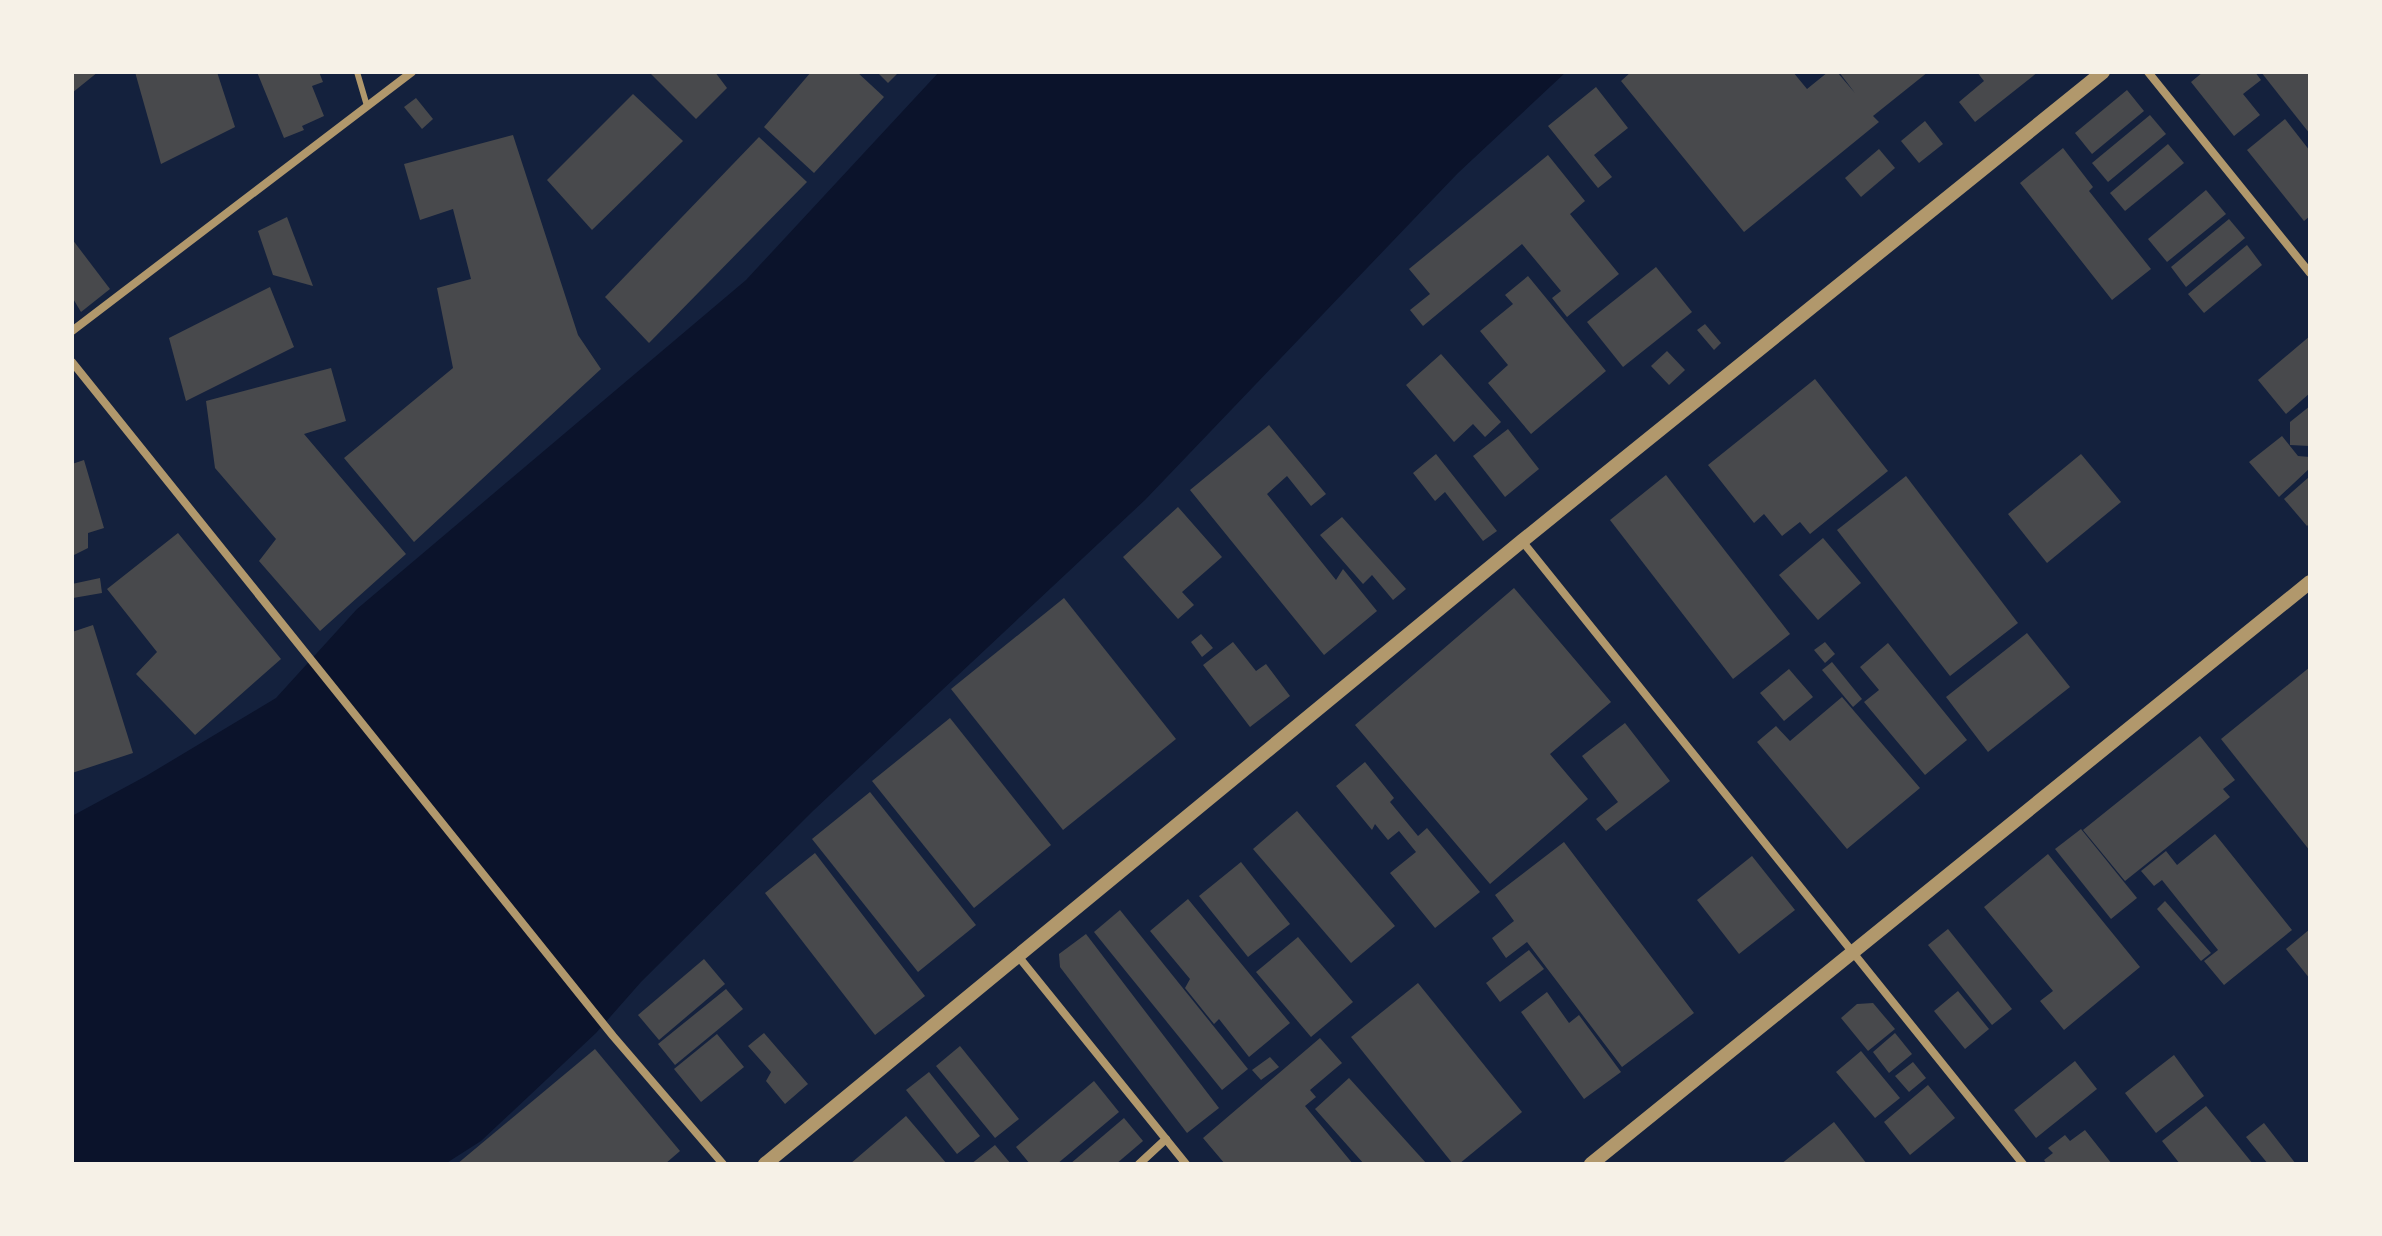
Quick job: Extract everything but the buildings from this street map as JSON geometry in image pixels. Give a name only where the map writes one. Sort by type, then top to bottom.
[{"type":"street","points":[[72,331],[412,72]]},
{"type":"street","points":[[765,1164],[1522,541],[2103,72]]},
{"type":"street","points":[[2148,72],[2310,273]]},
{"type":"street","points":[[72,362],[613,1036],[723,1164]]},
{"type":"street","points":[[1522,541],[2023,1164]]},
{"type":"street","points":[[1591,1164],[2310,582]]},
{"type":"street","points":[[1018,956],[1186,1164]]},
{"type":"street","points":[[1139,1164],[1166,1139]]},
{"type":"lane","points":[[357,72],[367,106]]},
{"type":"water","points":[[939,72],[1566,72],[1458,173],[1145,500],[814,810],[641,982],[596,1033],[481,1141],[445,1164],[72,1164],[72,816],[146,776],[276,698],[357,609],[746,280]]}]
